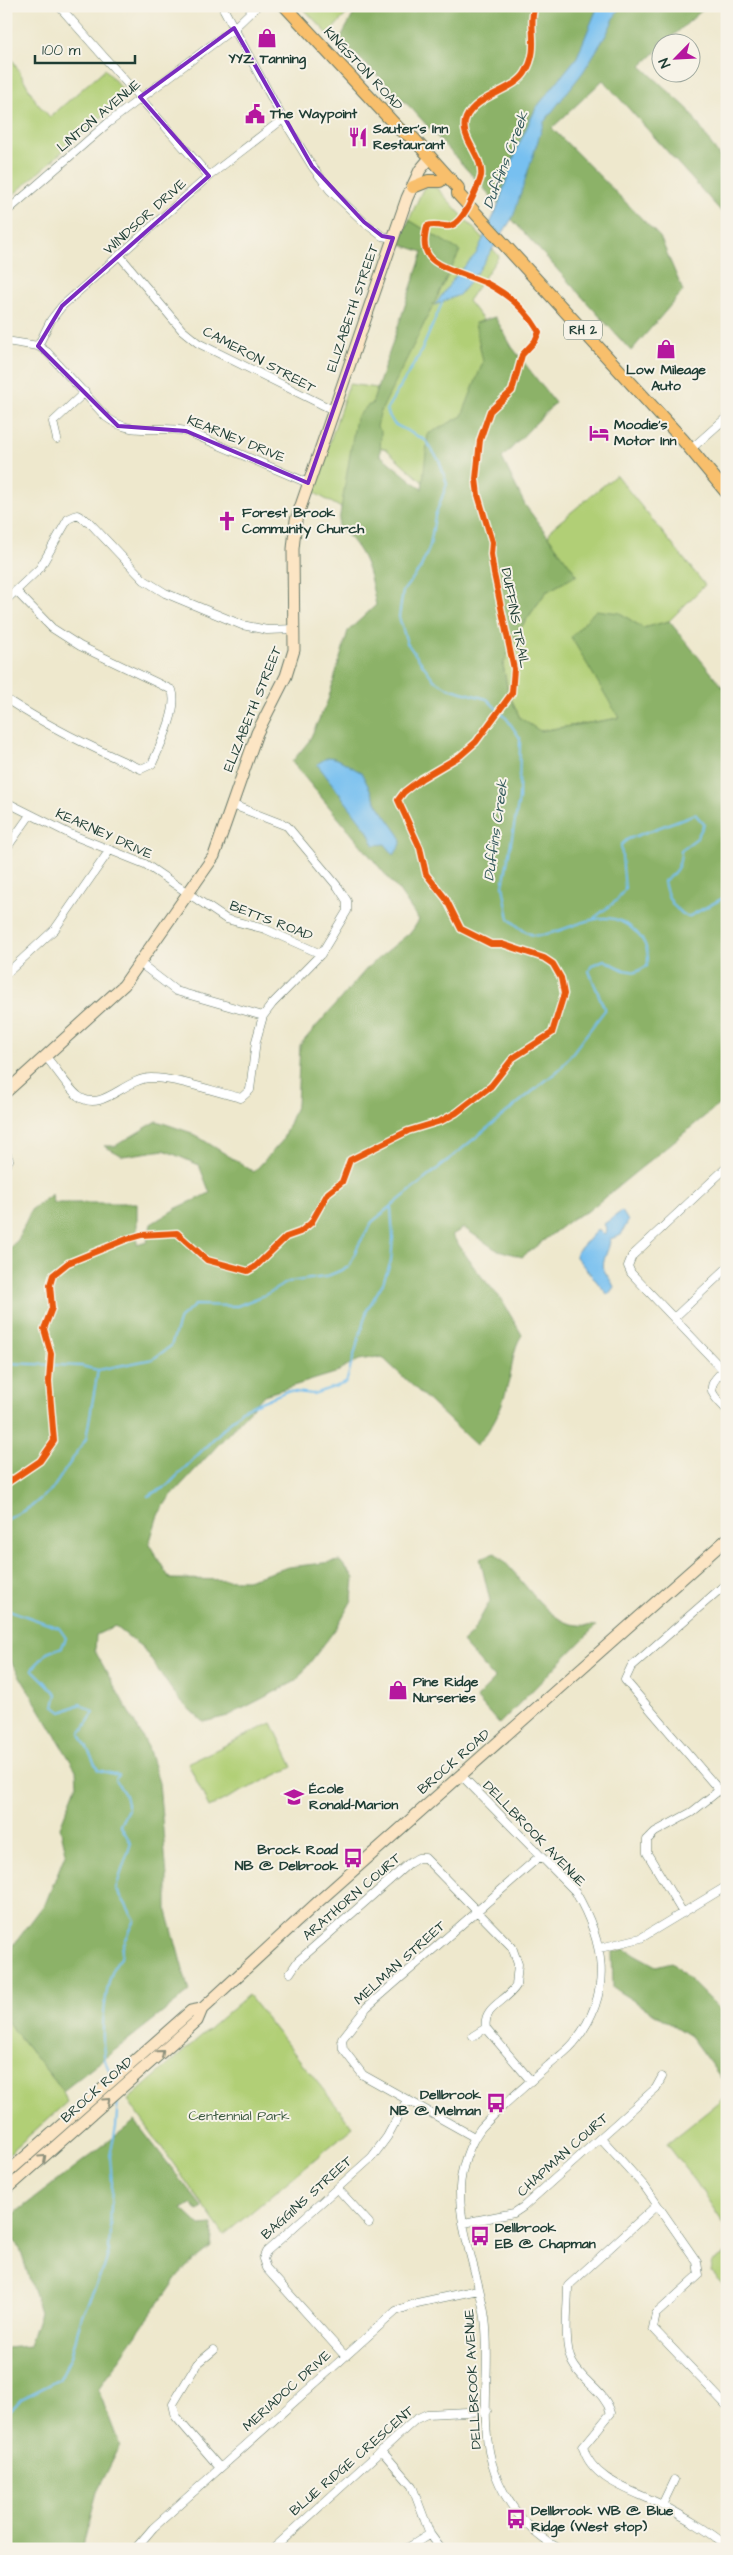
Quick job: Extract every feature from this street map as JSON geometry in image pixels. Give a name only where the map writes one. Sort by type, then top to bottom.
[{"type":"main road","name":"KINGSTON ROAD","points":[[285,6],[398,129],[412,138],[427,161]]},
{"type":"main road","name":"ELIZABETH STREET","points":[[6,1092],[106,1004],[141,964],[214,856],[257,733],[286,676],[294,650],[296,629],[294,549],[296,520],[393,238],[413,187],[427,161]]},
{"type":"main road","name":"RH 2","points":[[427,161],[451,194],[458,194]]},
{"type":"main road","name":"RH 2","points":[[427,161],[458,188],[458,194],[691,449],[727,493]]},
{"type":"main road","points":[[413,187],[428,181],[440,181]]},
{"type":"main road","name":"BROCK ROAD","points":[[6,2190],[89,2117],[121,2080],[190,2012],[202,2009],[319,1901],[727,1539]]},
{"type":"main road","name":"BROCK ROAD","points":[[6,2174],[83,2106],[121,2080]]},
{"type":"street","points":[[59,6],[209,176]]},
{"type":"street","points":[[222,6],[283,119],[312,166],[330,190],[375,231],[382,236],[393,238]]},
{"type":"street","name":"LINTON AVENUE","points":[[6,212],[140,98],[234,28],[257,6]]},
{"type":"street","name":"WINDSOR DRIVE","points":[[38,346],[62,306],[209,176],[283,119]]},
{"type":"street","name":"CAMERON STREET","points":[[120,256],[182,330],[198,343],[333,410]]},
{"type":"street","points":[[6,341],[38,346]]},
{"type":"street","name":"KEARNEY DRIVE","points":[[38,346],[47,352],[106,417],[118,426],[148,431],[170,427],[186,431],[308,483]]},
{"type":"street","points":[[57,439],[53,422],[85,392]]},
{"type":"street","points":[[691,449],[727,416]]},
{"type":"street","points":[[6,600],[40,568],[68,519],[77,515],[89,522],[144,580],[165,594],[242,626],[267,630],[296,629]]},
{"type":"street","points":[[6,699],[37,719],[87,746],[141,769],[152,764],[165,732],[175,697],[172,690],[108,661],[52,628],[16,591]]},
{"type":"street","name":"KEARNEY DRIVE","points":[[6,802],[109,851],[145,864],[188,893]]},
{"type":"street","points":[[46,1057],[78,1096],[91,1102],[100,1102],[135,1081],[150,1078],[241,1098],[250,1090],[256,1041],[263,1016],[272,1004],[321,954],[347,911],[347,901],[338,886],[287,826],[232,805]]},
{"type":"street","points":[[6,849],[30,815]]},
{"type":"street","points":[[6,974],[55,929],[109,851]]},
{"type":"street","name":"BETTS ROAD","points":[[188,893],[226,919],[265,929],[321,954]]},
{"type":"street","points":[[141,964],[176,990],[263,1016]]},
{"type":"street","points":[[6,1152],[9,1160],[6,1165]]},
{"type":"street","points":[[727,1167],[629,1261],[631,1273],[725,1369],[713,1381],[711,1389],[714,1397],[727,1410]]},
{"type":"street","points":[[674,1318],[727,1268]]},
{"type":"street","points":[[719,1790],[626,1680],[632,1667],[727,1583]]},
{"type":"street","name":"DELLBROOK AVENUE","points":[[461,1775],[575,1892],[586,1911],[600,1948],[601,1973],[595,2004],[587,2023],[576,2041],[484,2125],[474,2137],[460,2185],[464,2223],[485,2318],[487,2411],[491,2462],[501,2486],[522,2519],[538,2534],[560,2549]]},
{"type":"street","points":[[682,1913],[647,1853],[647,1840],[655,1832],[692,1812],[727,1784]]},
{"type":"street","name":"MELMAN STREET","points":[[474,2137],[363,2075],[343,2048],[342,2039],[367,2007],[540,1856]]},
{"type":"street","name":"ARATHORN COURT","points":[[290,1973],[298,1961],[418,1858],[425,1858],[512,1947],[518,1964],[516,1986],[486,2014],[486,2028]]},
{"type":"street","points":[[600,1948],[641,1938],[727,1886]]},
{"type":"street","points":[[473,2036],[486,2028],[531,2081]]},
{"type":"street","name":"CHAPMAN COURT","points":[[464,2223],[514,2213],[656,2088],[662,2077]]},
{"type":"street","name":"BAGGINS STREET","points":[[345,2356],[266,2268],[263,2259],[266,2252],[372,2156],[387,2137],[407,2100]]},
{"type":"street","points":[[600,2138],[645,2187],[699,2268],[698,2275],[656,2314],[653,2328],[727,2406]]},
{"type":"street","points":[[338,2188],[369,2223]]},
{"type":"street","points":[[657,2205],[568,2286],[568,2347],[572,2363],[608,2404],[611,2414],[582,2447],[586,2458],[608,2479],[662,2505],[727,2546]]},
{"type":"street","name":"MERIADOC DRIVE","points":[[135,2549],[153,2528],[396,2311],[417,2303],[478,2290]]},
{"type":"street","points":[[214,2350],[197,2364],[173,2404],[176,2416],[220,2468]]},
{"type":"street","name":"BLUE RIDGE CRESCENT","points":[[273,2549],[416,2419],[427,2414],[487,2411]]},
{"type":"street","points":[[381,2450],[412,2486],[430,2534],[441,2549]]},
{"type":"street","points":[[662,2505],[674,2480]]},
{"type":"street","points":[[406,2549],[430,2534]]},
{"type":"highlighted area","points":[[234,28],[312,166],[364,222],[382,236],[393,238],[308,483],[186,431],[118,426],[38,346],[62,306],[209,176],[140,97]]},
{"type":"green space","points":[[301,6],[354,6],[328,34]]},
{"type":"green space","points":[[358,6],[707,6],[677,32],[650,32],[650,57],[641,66],[650,74],[650,82],[658,82],[688,109],[727,168],[727,218],[603,80],[552,128],[660,237],[683,291],[631,351],[413,110],[340,39]]},
{"type":"green space","points":[[6,48],[37,103],[50,117],[105,69],[127,95],[6,201]]},
{"type":"green space","points":[[428,187],[437,188],[499,256],[468,301],[495,335],[459,515],[386,449],[362,443],[343,509],[313,492],[349,384],[377,388],[363,440],[459,251],[409,220],[423,189]]},
{"type":"green space","points":[[409,220],[460,251],[380,413],[377,427],[381,431],[380,455],[422,489],[428,434],[462,416],[483,362],[475,323],[495,317],[512,347],[555,403],[502,458],[525,505],[577,575],[546,592],[517,633],[503,665],[508,692],[520,718],[540,731],[619,718],[571,637],[596,610],[620,613],[643,628],[669,621],[727,692],[727,1098],[588,1211],[573,1218],[522,1257],[495,1249],[464,1228],[452,1235],[476,1270],[501,1299],[522,1335],[516,1346],[510,1378],[500,1409],[492,1425],[476,1445],[384,1359],[377,1357],[359,1360],[335,1373],[264,1395],[169,1498],[158,1515],[149,1544],[170,1579],[247,1580],[289,1567],[340,1561],[354,1578],[352,1600],[337,1627],[296,1681],[228,1716],[203,1722],[178,1699],[143,1648],[115,1626],[96,1635],[95,1651],[148,1747],[159,1783],[167,1877],[167,1911],[189,1992],[63,2091],[6,2020],[6,1955],[46,1902],[66,1852],[60,1827],[77,1784],[76,1770],[6,1653],[6,1251],[18,1240],[31,1210],[52,1194],[53,1203],[137,1203],[137,1245],[147,1242],[151,1224],[177,1208],[210,1193],[199,1165],[164,1150],[123,1156],[104,1146],[115,1146],[157,1121],[192,1133],[254,1172],[282,1141],[297,1104],[300,1045],[369,966],[412,931],[419,920],[399,891],[292,762],[309,741],[328,700],[348,631],[376,605],[365,562],[355,544],[338,527],[356,418],[367,406],[372,404],[423,252],[399,244]]},
{"type":"green space","points":[[616,475],[705,585],[669,621],[643,628],[620,613],[619,718],[539,731],[520,718],[508,692],[503,665],[517,633],[546,592],[577,575],[548,538],[551,529]]},
{"type":"green space","points":[[495,1553],[555,1616],[565,1622],[576,1625],[596,1626],[499,1724],[476,1698],[495,1679],[462,1642],[472,1633],[490,1601],[480,1558]]},
{"type":"green space","points":[[272,1723],[293,1767],[209,1807],[188,1763]]},
{"type":"green space","points":[[625,1949],[656,1966],[672,1962],[727,2017],[727,2086],[690,2036],[613,1988],[612,1952]]},
{"type":"green space","name":"Centennial Park","points":[[248,1995],[353,2127],[224,2235],[128,2100]]},
{"type":"green space","points":[[6,2020],[63,2091],[67,2102],[6,2156]]},
{"type":"green space","points":[[727,2096],[727,2229],[696,2182],[667,2144]]},
{"type":"green space","points":[[135,2121],[202,2207],[198,2210],[191,2204],[182,2209],[200,2226],[213,2225],[211,2247],[179,2275],[98,2389],[120,2446],[97,2492],[82,2549],[6,2549],[6,2348],[29,2346],[40,2312],[20,2249],[6,2230],[6,2220]]},
{"type":"green space","points":[[727,2254],[727,2289],[711,2272],[713,2261]]},
{"type":"water","name":"Duffins Creek","points":[[598,6],[620,6],[606,35],[583,72],[544,122],[513,217],[479,270],[459,295],[435,305],[455,277],[476,254],[496,211],[517,148],[536,108],[577,57]]},
{"type":"water","points":[[328,757],[341,760],[361,772],[378,805],[400,836],[401,844],[394,855],[385,844],[374,845],[367,830],[317,764]]},
{"type":"water","points":[[622,1211],[628,1221],[621,1235],[610,1239],[603,1266],[614,1287],[608,1295],[576,1257],[576,1253],[596,1231],[600,1230],[604,1234],[607,1230],[604,1224]]},
{"type":"waterway","points":[[413,11],[415,6]]},
{"type":"waterway","name":"Duffins Creek","points":[[6,1363],[81,1366],[98,1370],[153,1359],[171,1346],[180,1318],[195,1305],[237,1306],[265,1295],[288,1282],[325,1277],[349,1267],[358,1246],[372,1222],[560,1069],[605,1010],[589,971],[592,965],[604,960],[624,970],[636,972],[647,966],[647,952],[642,940],[625,923],[602,918],[537,936],[524,931],[509,919],[503,886],[519,799],[520,738],[507,719],[487,699],[448,688],[434,680],[407,643],[399,617],[403,591],[420,569],[430,546],[435,516],[447,484],[439,460],[425,440],[394,424],[386,410],[420,354],[442,303]]},
{"type":"waterway","points":[[594,918],[616,901],[625,889],[621,845],[628,839],[695,814],[704,824],[697,838],[681,850],[677,868],[664,881],[667,893],[675,907],[688,917],[727,896]]},
{"type":"waterway","points":[[148,1496],[167,1486],[242,1410],[287,1391],[313,1394],[346,1383],[367,1310],[383,1283],[391,1261],[393,1238],[391,1207]]},
{"type":"waterway","points":[[6,1520],[32,1506],[53,1488],[86,1439],[98,1370]]},
{"type":"waterway","points":[[6,1609],[59,1628],[66,1638],[62,1647],[47,1653],[32,1669],[57,1694],[54,1706],[62,1712],[80,1704],[94,1712],[80,1734],[98,1770],[118,1775],[115,1779],[125,1795],[128,1809],[120,1825],[131,1843],[116,1888],[135,1920],[122,1948],[121,1958],[115,1966],[107,1989],[103,2044],[104,2057],[112,2076]]},
{"type":"waterway","points":[[6,2416],[21,2399],[59,2380],[71,2357],[82,2315],[104,2268],[109,2251],[112,2183],[110,2156],[116,2127],[118,2097]]},
{"type":"cycle path","name":"DUFFINS TRAIL","points":[[6,1484],[40,1461],[54,1441],[49,1381],[51,1354],[44,1329],[52,1308],[50,1285],[53,1275],[68,1263],[127,1239],[141,1235],[177,1233],[207,1260],[248,1271],[255,1267],[286,1237],[300,1232],[311,1223],[328,1193],[342,1182],[350,1160],[408,1131],[441,1121],[456,1113],[491,1086],[513,1058],[552,1033],[564,994],[561,978],[553,964],[544,958],[502,944],[491,944],[461,929],[446,899],[426,874],[420,848],[398,800],[404,792],[421,779],[460,756],[476,742],[512,693],[514,669],[494,574],[491,554],[492,542],[478,495],[476,479],[480,440],[490,411],[512,391],[522,355],[535,341],[539,332],[523,310],[503,293],[482,281],[434,261],[425,248],[425,241],[427,226],[450,226],[456,223],[465,213],[479,184],[481,169],[465,132],[466,118],[478,104],[513,84],[525,73],[532,55],[532,21],[535,6]]},
{"type":"place","name":"YYZ Tanning","points":[[267,38]]},
{"type":"place","name":"The Waypoint","points":[[255,114]]},
{"type":"place","name":"Sauter's Inn Restaurant","points":[[358,137]]},
{"type":"place","name":"Low Mileage Auto","points":[[666,349]]},
{"type":"place","name":"Moodie’s Motor Inn","points":[[599,433]]},
{"type":"place","name":"Forest Brook Community Church","points":[[227,521]]},
{"type":"place","name":"Pine Ridge Nurseries","points":[[398,1690]]},
{"type":"place","name":"École Ronald-Marion","points":[[294,1797]]},
{"type":"place","name":"Brock Road NB @ Delbrook","points":[[353,1858]]},
{"type":"place","name":"Dellbrook NB @ Melman","points":[[496,2103]]},
{"type":"place","name":"Dellbrook EB @ Chapman","points":[[480,2236]]},
{"type":"place","name":"Dellbrook WB @ Blue Ridge (West stop)","points":[[516,2519]]}]
